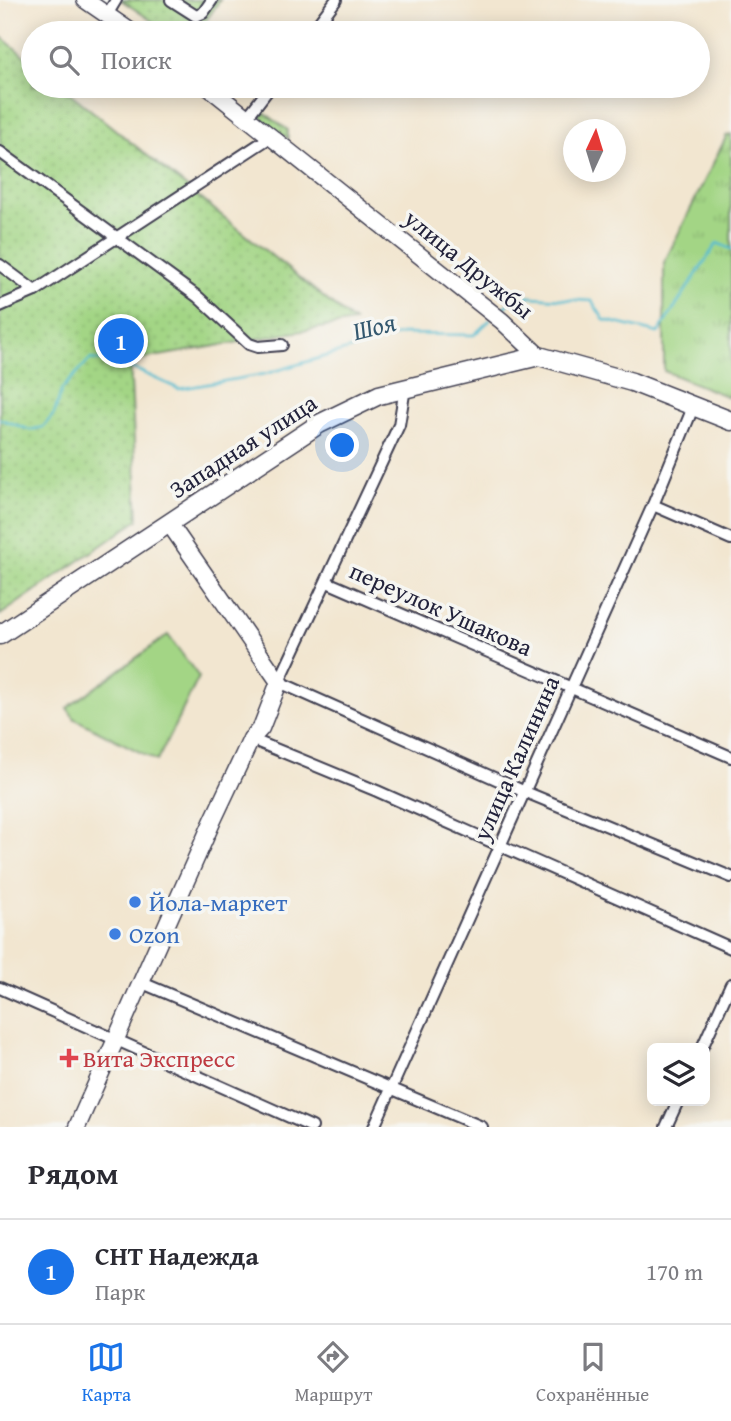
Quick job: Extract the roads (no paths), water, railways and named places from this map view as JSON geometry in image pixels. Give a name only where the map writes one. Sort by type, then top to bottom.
[{"type":"main road","name":"Западная улица","points":[[0,635],[319,424],[362,402],[405,387],[539,356]]},
{"type":"main road","name":"улица Дружбы","points":[[539,356],[621,378],[731,421]]},
{"type":"street","points":[[85,0],[116,21]]},
{"type":"street","points":[[107,15],[116,0]]},
{"type":"street","points":[[171,0],[196,16],[203,13],[212,0]]},
{"type":"street","points":[[320,21],[336,0]]},
{"type":"street","name":"улица Дружбы","points":[[223,98],[502,321],[539,356]]},
{"type":"street","points":[[248,116],[262,98]]},
{"type":"street","points":[[0,306],[35,291],[272,136]]},
{"type":"street","points":[[0,152],[198,297],[249,344],[258,347],[282,345]]},
{"type":"street","points":[[0,265],[35,291]]},
{"type":"street","points":[[77,1127],[251,739],[251,724],[267,692],[279,682],[399,425],[405,387]]},
{"type":"street","name":"улица Калинина","points":[[374,1127],[653,505],[694,405]]},
{"type":"street","points":[[653,505],[731,539]]},
{"type":"street","points":[[169,523],[279,682],[523,791],[731,877]]},
{"type":"street","name":"переулок Ушакова","points":[[327,582],[731,757]]},
{"type":"street","points":[[251,739],[500,845],[731,948]]},
{"type":"street","points":[[141,982],[482,1127]]},
{"type":"street","points":[[704,1043],[731,984]]},
{"type":"street","points":[[0,988],[312,1127]]},
{"type":"street","points":[[666,1127],[676,1106]]},
{"type":"waterway","name":"Шоя","points":[[501,311],[517,296],[592,301],[604,320],[658,333],[717,243],[731,249]]},
{"type":"waterway","name":"Шоя","points":[[0,419],[30,430],[43,427],[54,414],[62,389],[90,359],[121,363],[179,389],[265,374],[402,334],[474,335],[490,320]]},
{"type":"place","name":"СНТ Надежда","points":[[121,341]]},
{"type":"place","name":"Йола-маркет","points":[[135,902]]},
{"type":"place","name":"Ozon","points":[[115,934]]},
{"type":"place","name":"Вита Экспресс","points":[[69,1058]]}]
